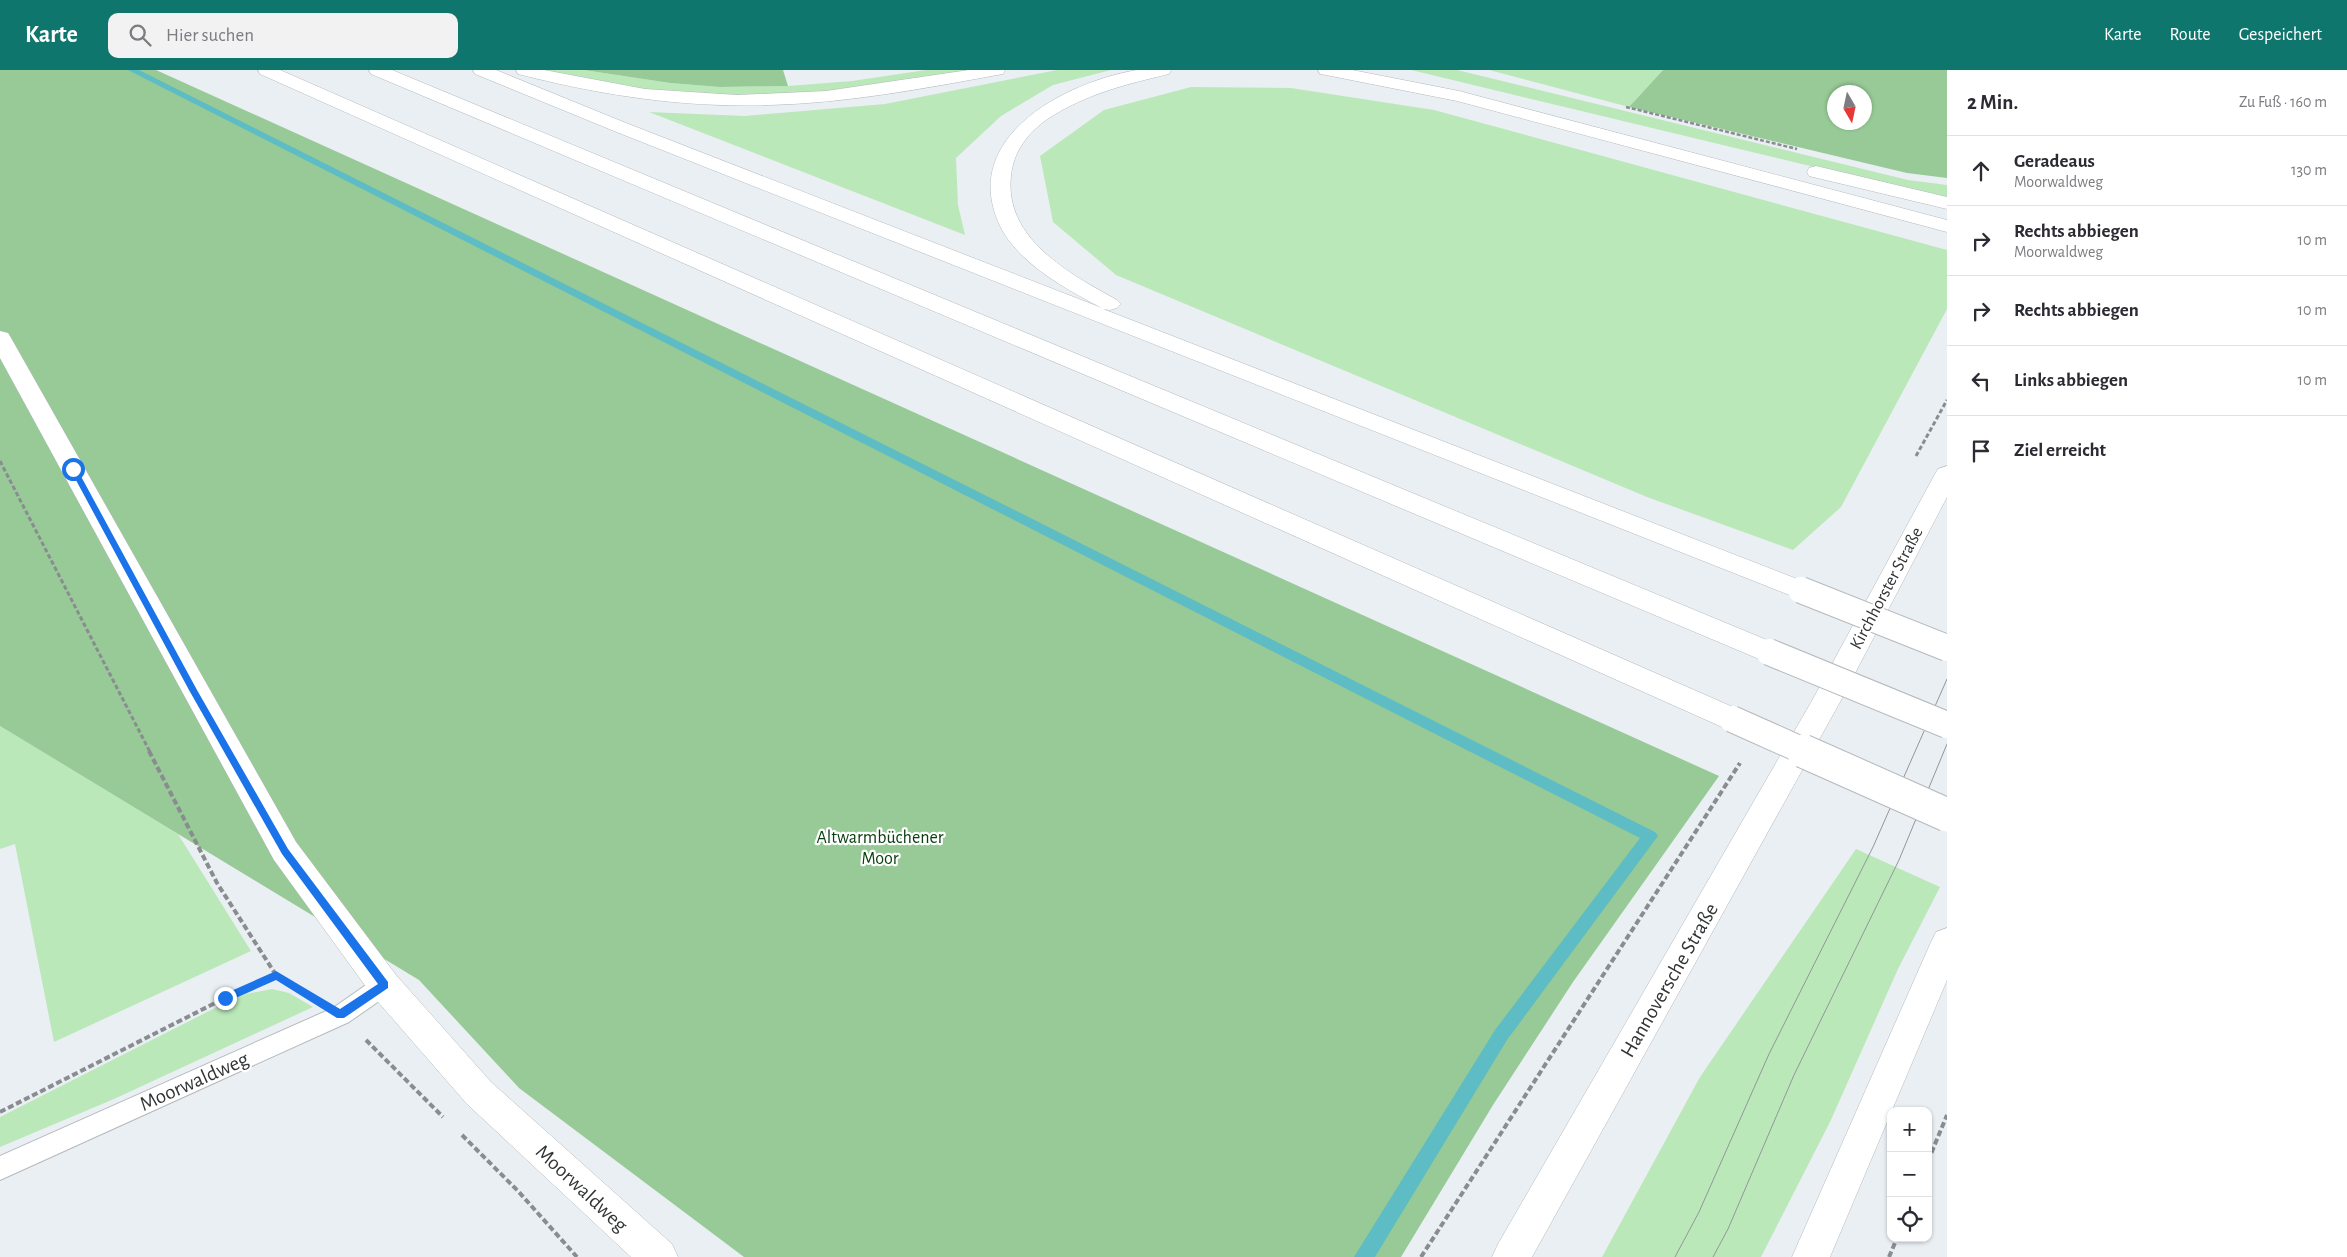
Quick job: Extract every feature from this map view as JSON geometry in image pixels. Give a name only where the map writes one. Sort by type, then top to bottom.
[{"type":"main road","points":[[266,70],[1947,815]]},
{"type":"main road","points":[[378,70],[1947,726]]},
{"type":"main road","points":[[481,70],[630,131],[1947,648]]},
{"type":"main road","points":[[524,70],[614,91],[689,98],[768,100],[841,95],[997,70]]},
{"type":"main road","points":[[1164,70],[1104,83],[1070,97],[1042,113],[1022,132],[1006,154],[999,173],[1000,198],[1010,226],[1034,254],[1058,274],[1132,316],[1245,373]]},
{"type":"main road","points":[[1326,70],[1459,96],[1947,226]]},
{"type":"main road","points":[[1392,70],[1947,203]]},
{"type":"main road","name":"Moorwaldweg","points":[[0,338],[193,690],[285,852],[384,985],[479,1093],[659,1257]]},
{"type":"main road","name":"Kirchhorster Straße","points":[[1826,702],[1947,474]]},
{"type":"main road","name":"Hannoversche Straße","points":[[1510,1257],[1826,702]]},
{"type":"main road","points":[[1811,1257],[1947,942]]},
{"type":"lane","name":"Moorwaldweg","points":[[0,1168],[340,1015],[384,985]]},
{"type":"path","points":[[1624,107],[1804,151]]},
{"type":"path","points":[[1913,461],[1947,400]]},
{"type":"path","points":[[0,461],[218,883],[276,975],[340,1015],[447,1121]]},
{"type":"path","points":[[1421,1257],[1745,755]]},
{"type":"path","points":[[0,1112],[225,998],[276,975]]},
{"type":"path","points":[[1932,1152],[1947,1115]]},
{"type":"path","points":[[454,1128],[518,1192],[578,1257]]},
{"type":"path","points":[[1889,1257],[1895,1242]]},
{"type":"green space","name":"Altwarmbüchener Moor","points":[[0,70],[156,70],[1719,776],[1573,982],[1493,1105],[1401,1257],[744,1257],[519,1088],[419,980],[0,726]]},
{"type":"green space","points":[[547,70],[584,70],[670,83],[720,87],[788,86],[852,81],[926,70],[973,70],[841,90],[730,96],[655,92],[619,87],[582,80]]},
{"type":"green space","points":[[584,70],[783,70],[788,86],[720,87],[670,83]]},
{"type":"green space","points":[[1057,70],[1111,70],[1053,85],[1001,116],[956,158],[958,205],[965,235],[649,112],[745,116],[885,104]]},
{"type":"green space","points":[[1411,70],[1457,70],[1908,180],[1947,185],[1947,199]]},
{"type":"green space","points":[[1489,70],[1663,70],[1629,107]]},
{"type":"green space","points":[[1663,70],[1947,70],[1947,178],[1907,173],[1629,107]]},
{"type":"green space","points":[[1191,87],[1291,88],[1434,110],[1947,250],[1947,309],[1841,507],[1793,550],[1647,497],[1116,275],[1053,222],[1040,156],[1104,110]]},
{"type":"green space","points":[[0,726],[178,834],[251,951],[54,1042],[15,844],[0,849]]},
{"type":"green space","points":[[1856,849],[1940,887],[1898,969],[1830,1122],[1761,1257],[1602,1257],[1700,1077]]},
{"type":"green space","points":[[272,989],[289,993],[313,1007],[114,1099],[0,1147],[0,1117],[217,1007],[246,994]]},
{"type":"waterway","points":[[132,70],[1650,836],[1501,1035],[1364,1257]]},
{"type":"tram line","points":[[1675,1257],[1699,1212],[1769,1054],[1873,847],[1947,679]]},
{"type":"tram line","points":[[1713,1257],[1728,1229],[1794,1075],[1899,860],[1947,744]]},
{"type":"route","points":[[73,469],[193,690],[285,852],[384,985],[340,1015],[276,975],[225,998]]}]
